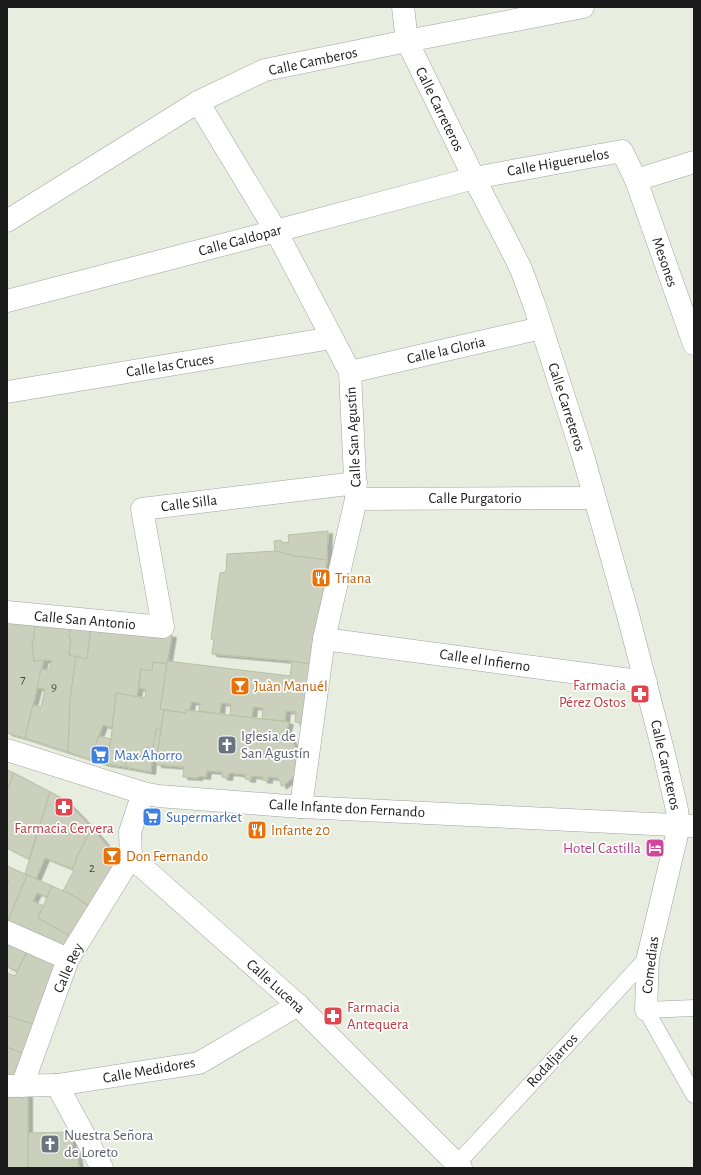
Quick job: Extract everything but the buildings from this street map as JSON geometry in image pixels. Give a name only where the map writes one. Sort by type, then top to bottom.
[{"type":"street","name":"Calle Carreteros","points":[[403,7],[407,41],[474,178],[521,269],[542,328],[583,456],[646,682],[677,810],[686,826]]},
{"type":"street","name":"Calle Camberos","points":[[7,221],[198,102],[265,70],[583,7]]},
{"type":"street","name":"Calle San Agustín","points":[[198,102],[276,231],[350,372],[356,491],[324,639],[301,806]]},
{"type":"street","name":"Calle Higueruelos","points":[[474,178],[622,150],[636,180]]},
{"type":"street","points":[[636,180],[694,162]]},
{"type":"street","name":"Calle Galdopar","points":[[7,301],[474,178]]},
{"type":"street","name":"Mesones","points":[[636,180],[694,344]]},
{"type":"street","name":"Calle la Gloria","points":[[350,372],[542,328]]},
{"type":"street","name":"Calle las Cruces","points":[[7,392],[332,338]]},
{"type":"street","name":"Calle Purgatorio","points":[[356,491],[594,498]]},
{"type":"street","name":"Calle Silla","points":[[164,627],[142,509],[356,491]]},
{"type":"street","name":"Calle San Antonio","points":[[7,612],[164,627]]},
{"type":"street","name":"Calle el Infierno","points":[[324,639],[646,682]]},
{"type":"street","name":"Calle Infante don Fernando","points":[[7,750],[143,793],[301,806],[686,826]]},
{"type":"street","points":[[131,857],[130,832],[143,793]]},
{"type":"street","name":"Comedias","points":[[686,826],[648,957],[646,1010],[694,1095]]},
{"type":"street","name":"Calle Rey","points":[[14,1086],[68,959],[131,857]]},
{"type":"street","name":"Calle Lucena","points":[[131,857],[298,1005],[456,1167]]},
{"type":"street","points":[[7,932],[68,959]]},
{"type":"street","name":"Rodaljarros","points":[[456,1167],[648,957]]},
{"type":"street","name":"Calle Medidores","points":[[14,1086],[57,1085],[199,1063],[298,1005]]},
{"type":"street","points":[[646,1010],[694,1008]]},
{"type":"street","points":[[57,1085],[102,1168]]},
{"type":"place","name":"Triana","points":[[321,578]]},
{"type":"place","name":"Juàn Manuél","points":[[240,686]]},
{"type":"place","name":"Farmacia Pérez Ostos","points":[[640,694]]},
{"type":"place","name":"Iglesia de San Agustín","points":[[227,745]]},
{"type":"place","name":"Max Ahorro","points":[[100,755]]},
{"type":"place","name":"Farmacia Cervera","points":[[64,807]]},
{"type":"place","name":"Supermarket","points":[[152,817]]},
{"type":"place","name":"Infante 20","points":[[257,830]]},
{"type":"place","name":"Hotel Castilla","points":[[655,848]]},
{"type":"place","name":"Don Fernando","points":[[112,856]]},
{"type":"place","name":"Farmacia Antequera","points":[[333,1016]]},
{"type":"place","name":"Nuestra Señora de Loreto","points":[[50,1144]]}]
